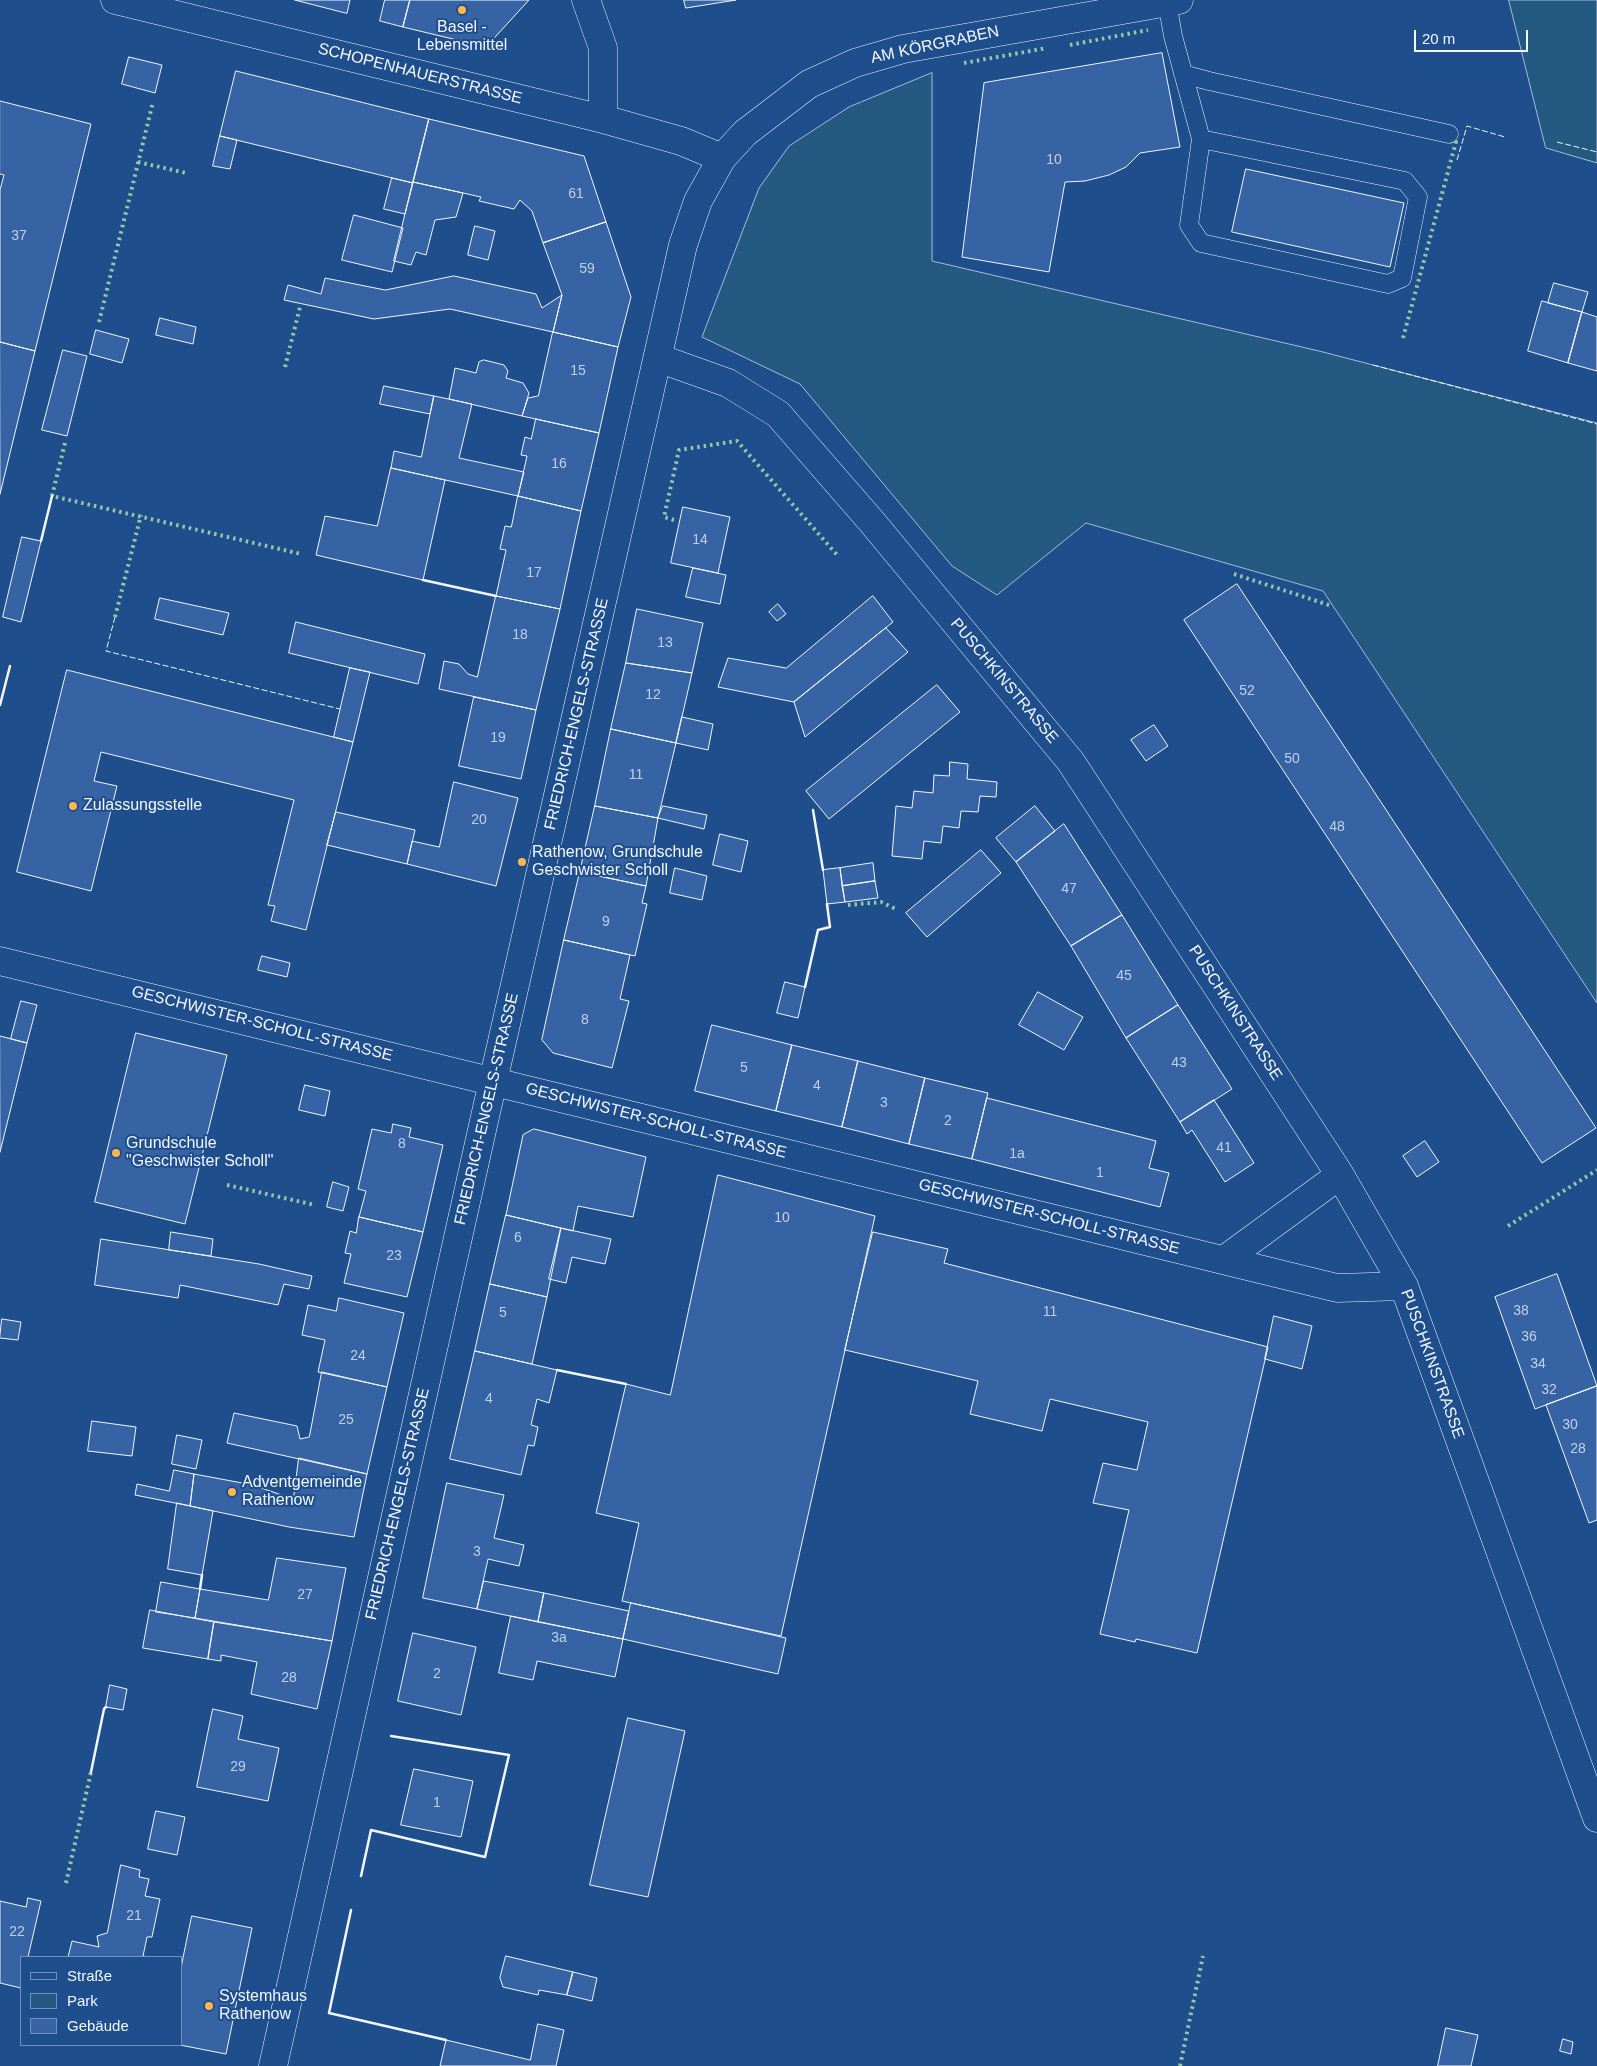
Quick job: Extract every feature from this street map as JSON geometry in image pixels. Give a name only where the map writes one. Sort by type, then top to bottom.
[{"type":"street","name":"SCHOPENHAUERSTRASSE","points":[[115,0],[603,119],[681,141],[722,158]]},
{"type":"street","points":[[586,0],[602,48],[603,119]]},
{"type":"street","name":"AM KÖRGRABEN","points":[[722,158],[745,133],[809,84],[855,63],[912,47],[1100,6],[1173,1]]},
{"type":"street","name":"FRIEDRICH-ENGELS-STRASSE","points":[[273,2066],[683,245],[698,201],[722,158]]},
{"type":"street","name":"PUSCHKINSTRASSE","points":[[658,358],[728,383],[778,414],[872,522],[1071,762],[1340,1175],[1404,1286],[1597,1818]]},
{"type":"street","name":"GESCHWISTER-SCHOLL-STRASSE","points":[[0,961],[494,1080],[1337,1288],[1404,1286]]},
{"type":"street","points":[[1224,1260],[1340,1175]]},
{"type":"lane","points":[[1173,1],[1183,74],[1201,139],[1189,225],[1201,243],[1388,284],[1402,278],[1418,197],[1405,181],[1201,139]]},
{"type":"lane","points":[[1183,74],[1449,134]]},
{"type":"green space","points":[[1509,0],[1597,0],[1597,163],[1546,148]]},
{"type":"green space","points":[[932,73],[932,261],[1319,351],[1597,423],[1597,1003],[1323,591],[1086,523],[997,595],[952,566],[800,384],[702,337],[759,188],[789,146],[849,107]]},
{"type":"building","points":[[295,0],[350,0],[347,13]]},
{"type":"building","points":[[385,0],[410,0],[403,27],[380,21]]},
{"type":"building","points":[[410,0],[529,0],[486,47],[403,27]]},
{"type":"building","points":[[684,0],[736,0],[686,8]]},
{"type":"building","points":[[1162,53],[1180,147],[1140,153],[1126,167],[1109,175],[1085,181],[1065,182],[1049,272],[962,257],[984,83]]},
{"type":"building","points":[[129,57],[162,65],[155,93],[122,84]]},
{"type":"building","points":[[236,71],[429,119],[413,183],[220,136]]},
{"type":"building","points":[[0,101],[91,124],[35,351],[0,342],[0,190],[4,175],[0,174]]},
{"type":"building","points":[[429,119],[584,156],[606,222],[543,243],[532,211],[520,200],[514,209],[479,201],[481,197],[413,182]]},
{"type":"building","points":[[220,136],[237,140],[230,169],[213,166]]},
{"type":"building","points":[[1246,169],[1404,203],[1390,267],[1232,232]]},
{"type":"building","points":[[392,178],[413,183],[405,214],[384,209]]},
{"type":"building","points":[[413,182],[463,193],[456,217],[435,220],[426,255],[416,252],[411,265],[394,261]]},
{"type":"building","points":[[354,215],[403,228],[392,272],[342,260]]},
{"type":"building","points":[[606,222],[631,297],[618,347],[553,332],[562,295],[543,243]]},
{"type":"building","points":[[475,226],[495,231],[488,260],[468,255]]},
{"type":"building","points":[[454,276],[536,294],[542,308],[562,295],[553,332],[450,309],[374,319],[284,300],[288,285],[321,294],[325,278],[385,290]]},
{"type":"building","points":[[1554,283],[1588,292],[1582,312],[1548,303]]},
{"type":"building","points":[[1542,301],[1582,312],[1568,363],[1528,351]]},
{"type":"building","points":[[1582,312],[1597,317],[1597,371],[1568,363]]},
{"type":"building","points":[[160,318],[196,327],[193,344],[156,335]]},
{"type":"building","points":[[96,330],[129,339],[122,363],[90,354]]},
{"type":"building","points":[[553,332],[618,347],[599,433],[522,416],[528,398],[538,396]]},
{"type":"building","points":[[0,342],[35,351],[0,494]]},
{"type":"building","points":[[63,350],[87,356],[67,436],[42,430]]},
{"type":"building","points":[[484,360],[504,365],[508,371],[506,378],[523,383],[529,393],[522,416],[449,399],[455,368],[476,373],[479,362]]},
{"type":"building","points":[[384,386],[434,396],[430,414],[380,404]]},
{"type":"building","points":[[434,396],[472,404],[459,458],[524,472],[518,496],[391,468],[394,451],[421,457]]},
{"type":"building","points":[[536,419],[599,433],[581,511],[518,496],[527,456],[521,455],[525,437],[531,439]]},
{"type":"building","points":[[391,468],[445,480],[423,580],[316,555],[325,516],[377,526]]},
{"type":"building","points":[[518,496],[581,511],[560,609],[496,596],[506,550],[500,549],[505,526],[511,527]]},
{"type":"building","points":[[683,507],[730,517],[718,573],[671,563]]},
{"type":"building","points":[[22,537],[41,541],[21,622],[3,617]]},
{"type":"building","points":[[693,568],[726,575],[720,604],[686,597]]},
{"type":"building","points":[[1237,584],[1596,1128],[1542,1163],[1184,620]]},
{"type":"building","points":[[496,596],[560,609],[536,710],[439,689],[444,661],[459,664],[468,674],[477,677]]},
{"type":"building","points":[[873,596],[893,622],[794,702],[718,687],[728,658],[786,668]]},
{"type":"building","points":[[160,598],[229,613],[223,635],[155,619]]},
{"type":"building","points":[[778,604],[786,614],[777,621],[769,612]]},
{"type":"building","points":[[637,609],[703,623],[692,673],[626,663]]},
{"type":"building","points":[[296,622],[425,654],[418,684],[289,653]]},
{"type":"building","points":[[886,628],[908,652],[805,737],[794,702]]},
{"type":"building","points":[[626,663],[692,673],[676,743],[611,729]]},
{"type":"building","points":[[350,668],[370,672],[353,742],[334,737]]},
{"type":"building","name":"Zulassungsstelle","points":[[67,670],[353,742],[306,930],[271,921],[275,906],[268,905],[294,800],[101,752],[94,781],[117,786],[91,891],[17,872]]},
{"type":"building","points":[[937,685],[960,712],[829,819],[806,791]]},
{"type":"building","points":[[474,697],[536,710],[521,779],[459,766]]},
{"type":"building","points":[[682,717],[713,724],[708,750],[676,743]]},
{"type":"building","points":[[1154,725],[1168,746],[1146,761],[1131,740]]},
{"type":"building","points":[[611,729],[676,743],[658,818],[595,806]]},
{"type":"building","points":[[950,762],[968,764],[967,779],[997,782],[996,797],[980,796],[978,812],[961,811],[959,828],[943,826],[941,843],[924,841],[922,859],[892,856],[896,806],[912,808],[914,791],[933,793],[934,775],[949,776]]},
{"type":"building","points":[[454,782],[518,798],[496,886],[407,864],[412,841],[439,847]]},
{"type":"building","points":[[595,806],[658,818],[646,886],[580,872]]},
{"type":"building","points":[[663,806],[707,815],[704,829],[658,818]]},
{"type":"building","points":[[1035,806],[1055,831],[1016,862],[996,838]]},
{"type":"building","points":[[336,812],[415,830],[407,864],[327,845]]},
{"type":"building","points":[[1064,824],[1122,915],[1071,946],[1016,862]]},
{"type":"building","points":[[720,834],[748,841],[741,872],[713,865]]},
{"type":"building","points":[[981,850],[1001,873],[927,937],[906,913]]},
{"type":"building","points":[[873,863],[875,881],[842,886],[840,868]]},
{"type":"building","points":[[675,868],[707,876],[702,900],[670,893]]},
{"type":"building","points":[[840,868],[845,902],[827,904],[823,870]]},
{"type":"building","points":[[580,872],[646,886],[642,903],[647,904],[635,956],[564,940]]},
{"type":"building","points":[[875,881],[878,898],[845,902],[842,886]]},
{"type":"building","points":[[1122,915],[1178,1005],[1126,1038],[1071,946]]},
{"type":"building","points":[[564,940],[630,955],[620,999],[629,1001],[612,1068],[553,1053],[542,1040]]},
{"type":"building","points":[[262,956],[290,963],[287,977],[258,970]]},
{"type":"building","points":[[785,982],[805,987],[798,1018],[777,1013]]},
{"type":"building","points":[[1038,992],[1083,1017],[1064,1050],[1019,1025]]},
{"type":"building","points":[[21,1001],[37,1005],[27,1043],[11,1039]]},
{"type":"building","points":[[1178,1005],[1232,1089],[1180,1122],[1126,1038]]},
{"type":"building","points":[[712,1025],[792,1045],[776,1111],[695,1091]]},
{"type":"building","points":[[136,1033],[227,1055],[185,1224],[95,1202]]},
{"type":"building","points":[[0,1036],[27,1043],[0,1152]]},
{"type":"building","points":[[792,1045],[858,1061],[842,1127],[776,1111]]},
{"type":"building","points":[[858,1061],[925,1078],[909,1144],[842,1127]]},
{"type":"building","points":[[925,1078],[988,1093],[972,1159],[909,1144]]},
{"type":"building","points":[[305,1085],[330,1091],[325,1116],[299,1110]]},
{"type":"building","points":[[987,1098],[1156,1141],[1149,1168],[1169,1173],[1160,1207],[972,1159]]},
{"type":"building","points":[[1214,1100],[1254,1163],[1225,1182],[1192,1130],[1187,1134],[1180,1122]]},
{"type":"building","points":[[393,1124],[411,1128],[409,1137],[443,1145],[423,1232],[359,1217],[366,1191],[358,1189],[372,1129],[391,1133]]},
{"type":"building","points":[[534,1129],[646,1157],[633,1217],[578,1206],[573,1231],[506,1215],[523,1135]]},
{"type":"building","points":[[1425,1141],[1439,1162],[1417,1177],[1403,1156]]},
{"type":"building","points":[[718,1175],[875,1216],[781,1636],[622,1601],[639,1523],[596,1513],[626,1384],[670,1395]]},
{"type":"building","points":[[333,1182],[349,1187],[343,1211],[327,1207]]},
{"type":"building","points":[[506,1215],[561,1228],[547,1297],[490,1284]]},
{"type":"building","points":[[359,1217],[423,1232],[407,1297],[344,1283],[351,1254],[345,1253],[350,1231],[356,1233]]},
{"type":"building","points":[[561,1228],[611,1239],[605,1264],[572,1257],[566,1283],[549,1279]]},
{"type":"building","points":[[171,1232],[213,1239],[211,1256],[169,1250]]},
{"type":"building","points":[[873,1232],[948,1249],[944,1263],[1268,1347],[1197,1653],[1136,1639],[1135,1642],[1100,1634],[1129,1510],[1093,1503],[1103,1463],[1137,1470],[1148,1422],[1050,1399],[1042,1431],[970,1414],[978,1381],[845,1350]]},
{"type":"building","points":[[101,1239],[259,1264],[312,1276],[309,1289],[284,1284],[278,1305],[180,1285],[178,1298],[95,1285]]},
{"type":"building","points":[[1557,1274],[1597,1386],[1535,1409],[1495,1297]]},
{"type":"building","points":[[490,1284],[547,1297],[532,1364],[475,1351]]},
{"type":"building","points":[[339,1298],[404,1313],[387,1387],[318,1372],[325,1340],[302,1335],[308,1305],[336,1311]]},
{"type":"building","points":[[1274,1316],[1312,1326],[1302,1369],[1265,1359]]},
{"type":"building","points":[[2,1319],[21,1322],[18,1340],[0,1338]]},
{"type":"building","points":[[475,1351],[557,1370],[549,1403],[537,1399],[531,1425],[538,1427],[534,1446],[528,1445],[521,1475],[450,1459]]},
{"type":"building","points":[[322,1372],[387,1387],[367,1474],[227,1443],[234,1413],[297,1426],[300,1439],[309,1437]]},
{"type":"building","points":[[1597,1386],[1597,1520],[1589,1523],[1546,1405]]},
{"type":"building","points":[[92,1421],[136,1427],[132,1456],[88,1451]]},
{"type":"building","points":[[177,1435],[202,1440],[196,1469],[172,1464]]},
{"type":"building","name":"Adventgemeinde Rathenow","points":[[299,1458],[367,1474],[354,1537],[289,1527],[190,1506],[194,1474],[253,1485],[293,1499]]},
{"type":"building","points":[[174,1470],[194,1474],[190,1506],[135,1495],[137,1484],[169,1491]]},
{"type":"building","points":[[447,1483],[504,1495],[494,1538],[524,1545],[519,1566],[488,1559],[477,1609],[423,1598]]},
{"type":"building","points":[[177,1503],[213,1511],[202,1575],[168,1569]]},
{"type":"building","points":[[277,1558],[346,1568],[332,1641],[195,1618],[200,1589],[268,1600]]},
{"type":"building","points":[[484,1581],[544,1593],[538,1622],[477,1609]]},
{"type":"building","points":[[161,1582],[200,1589],[195,1618],[156,1612]]},
{"type":"building","points":[[544,1593],[629,1611],[623,1639],[538,1622]]},
{"type":"building","points":[[631,1603],[786,1638],[778,1674],[623,1639]]},
{"type":"building","points":[[150,1610],[214,1622],[208,1659],[143,1648]]},
{"type":"building","points":[[511,1616],[623,1639],[615,1677],[537,1661],[533,1680],[499,1673]]},
{"type":"building","points":[[214,1622],[332,1641],[317,1709],[251,1694],[257,1662],[221,1655],[221,1661],[208,1659]]},
{"type":"building","points":[[413,1633],[476,1647],[461,1715],[398,1701]]},
{"type":"building","points":[[110,1685],[127,1689],[123,1710],[106,1707]]},
{"type":"building","points":[[213,1709],[243,1716],[238,1739],[279,1748],[268,1801],[197,1787]]},
{"type":"building","points":[[628,1718],[685,1731],[648,1897],[590,1885]]},
{"type":"building","points":[[414,1769],[473,1781],[461,1837],[401,1825]]},
{"type":"building","points":[[156,1811],[185,1817],[177,1855],[148,1849]]},
{"type":"building","points":[[121,1865],[140,1870],[139,1877],[149,1879],[145,1896],[160,1899],[152,1937],[147,1937],[143,1956],[68,1956],[72,1941],[99,1947],[97,1936],[107,1933]]},
{"type":"building","points":[[28,1898],[41,1901],[28,1956],[20,1956],[20,1988],[0,1983],[0,1901],[26,1907]]},
{"type":"building","name":"Systemhaus Rathenow","points":[[192,1916],[252,1928],[226,2054],[182,2045],[182,1963]]},
{"type":"building","points":[[506,1956],[573,1972],[567,1995],[539,1990],[538,1995],[503,1987],[500,1978]]},
{"type":"building","points":[[573,1972],[597,1978],[592,2001],[567,1995]]},
{"type":"building","points":[[538,2024],[564,2030],[556,2066],[440,2066],[446,2040],[530,2060]]},
{"type":"building","points":[[1446,2028],[1478,2035],[1471,2066],[1438,2066]]},
{"type":"building","points":[[1563,2039],[1573,2042],[1571,2054],[1560,2051]]},
{"type":"hedge","points":[[1070,45],[1148,30]]},
{"type":"hedge","points":[[964,63],[1047,48]]},
{"type":"hedge","points":[[99,322],[153,102]]},
{"type":"hedge","points":[[1403,338],[1456,142],[1451,141]]},
{"type":"hedge","points":[[138,162],[186,173]]},
{"type":"hedge","points":[[285,367],[300,307]]},
{"type":"hedge","points":[[674,520],[664,517],[679,450],[737,441],[838,556]]},
{"type":"hedge","points":[[65,443],[52,496],[301,554]]},
{"type":"hedge","points":[[115,617],[141,515]]},
{"type":"hedge","points":[[1234,574],[1332,606]]},
{"type":"hedge","points":[[848,905],[881,902],[898,910]]},
{"type":"hedge","points":[[1508,1226],[1597,1170]]},
{"type":"hedge","points":[[227,1185],[315,1205]]},
{"type":"hedge","points":[[66,1883],[91,1772]]},
{"type":"hedge","points":[[1180,2066],[1203,1956]]},
{"type":"fence","points":[[1457,160],[1467,126],[1505,137]]},
{"type":"fence","points":[[1557,142],[1597,152]]},
{"type":"fence","points":[[1373,365],[1597,424]]},
{"type":"fence","points":[[115,617],[106,651],[340,709]]},
{"type":"wall","points":[[41,541],[52,496]]},
{"type":"wall","points":[[423,580],[496,596]]},
{"type":"wall","points":[[0,705],[10,666]]},
{"type":"wall","points":[[813,810],[823,870]]},
{"type":"wall","points":[[805,987],[818,930],[830,927],[827,904]]},
{"type":"wall","points":[[557,1370],[626,1384]]},
{"type":"wall","points":[[200,1589],[202,1575]]},
{"type":"wall","points":[[91,1772],[106,1707]]},
{"type":"wall","points":[[361,1876],[371,1830],[485,1857],[509,1755],[391,1736]]},
{"type":"wall","points":[[351,1910],[329,2013],[446,2040]]},
{"type":"place","name":"Basel - Lebensmittel","points":[[462,10]]},
{"type":"place","name":"Zulassungsstelle","points":[[73,806]]},
{"type":"place","name":"Rathenow, Grundschule Geschwister Scholl","points":[[522,862]]},
{"type":"place","name":"Grundschule \"Geschwister Scholl\"","points":[[116,1153]]},
{"type":"place","name":"Adventgemeinde Rathenow","points":[[232,1492]]},
{"type":"place","name":"Systemhaus Rathenow","points":[[209,2006]]}]
